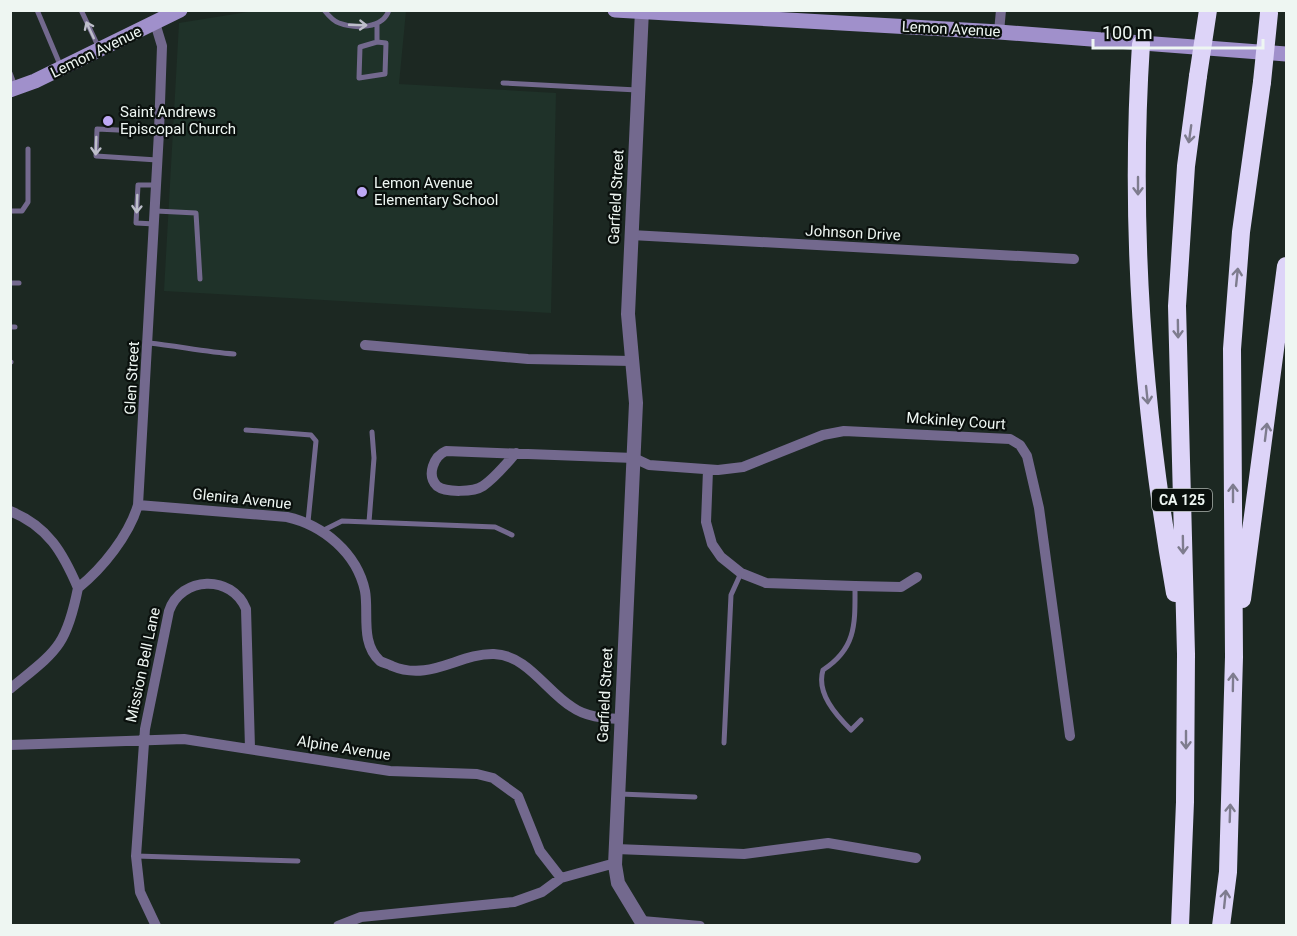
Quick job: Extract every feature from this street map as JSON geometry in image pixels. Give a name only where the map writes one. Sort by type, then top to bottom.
[{"type":"highway","name":"CA 125","points":[[1180,926],[1185,802],[1186,654],[1177,306],[1186,166],[1208,10]]},
{"type":"highway","name":"CA 125","points":[[1221,926],[1228,872],[1233,657],[1232,349],[1241,232],[1269,12]]},
{"type":"highway","points":[[1141,44],[1138,253],[1143,357],[1159,498],[1186,654]]},
{"type":"highway","points":[[1233,657],[1259,486],[1287,266]]},
{"type":"main road","name":"Lemon Avenue","points":[[12,84],[61,68],[180,10]]},
{"type":"main road","name":"Lemon Avenue","points":[[615,10],[999,32],[1287,54]]},
{"type":"street","points":[[999,32],[1001,10]]},
{"type":"street","name":"Garfield Street","points":[[642,11],[627,314],[636,403],[615,865],[618,883],[643,923]]},
{"type":"street","name":"Glen Street","points":[[78,588],[93,576],[134,519],[138,505],[156,224],[162,46],[155,23]]},
{"type":"street","name":"Johnson Drive","points":[[631,235],[1074,259]]},
{"type":"street","points":[[364,345],[528,359],[632,361]]},
{"type":"street","name":"Mckinley Court","points":[[634,458],[649,465],[708,470],[743,467],[823,435],[854,430],[934,434],[966,439],[1005,438],[1015,442],[1027,456],[1039,508],[1070,736]]},
{"type":"street","points":[[516,453],[484,486],[475,490],[444,489],[436,485],[433,477],[438,454],[446,451],[516,453],[634,458]]},
{"type":"street","points":[[708,470],[706,522],[712,544],[721,557],[741,573],[766,583],[855,586],[901,587],[918,577]]},
{"type":"street","name":"Glenira Avenue","points":[[138,505],[287,517],[308,522],[322,531],[355,564],[365,591],[368,639],[380,661],[404,671],[420,672],[494,654],[513,658],[574,709],[598,718],[620,719]]},
{"type":"street","points":[[10,511],[29,520],[53,540],[78,588],[73,618],[62,642],[10,688]]},
{"type":"street","name":"Mission Bell Lane","points":[[156,926],[140,892],[136,855],[144,740],[171,604],[186,588],[206,583],[233,590],[246,609],[250,748]]},
{"type":"street","name":"Alpine Avenue","points":[[10,745],[184,739],[390,771],[470,772],[493,778],[518,796],[540,851],[561,878]]},
{"type":"street","points":[[616,849],[744,854],[828,843],[916,858]]},
{"type":"street","points":[[338,926],[360,917],[514,902],[542,892],[561,878],[615,865]]},
{"type":"street","points":[[643,923],[700,926]]},
{"type":"lane","points":[[37,10],[61,68]]},
{"type":"lane","points":[[81,10],[99,50]]},
{"type":"lane","points":[[324,10],[341,24],[377,25],[386,19],[389,10]]},
{"type":"lane","points":[[377,25],[377,42]]},
{"type":"lane","points":[[377,42],[386,43],[385,74],[359,78],[360,47],[377,42]]},
{"type":"lane","points":[[503,83],[638,90]]},
{"type":"lane","points":[[158,160],[96,156],[97,129],[159,132]]},
{"type":"lane","points":[[10,211],[22,211],[28,202],[28,149]]},
{"type":"lane","points":[[156,224],[136,223],[138,185],[157,185]]},
{"type":"lane","points":[[156,211],[196,213],[200,279]]},
{"type":"lane","points":[[10,283],[19,283]]},
{"type":"lane","points":[[149,343],[234,354]]},
{"type":"lane","points":[[246,430],[311,435],[316,441],[308,522]]},
{"type":"lane","points":[[369,522],[374,458],[372,432]]},
{"type":"lane","points":[[322,531],[342,520],[495,527],[512,535]]},
{"type":"lane","points":[[724,743],[730,604],[731,595],[741,573]]},
{"type":"lane","points":[[855,586],[850,644],[834,662],[823,670],[821,677],[822,688],[838,717],[852,730],[861,720]]},
{"type":"lane","points":[[618,794],[695,797]]},
{"type":"lane","points":[[136,855],[298,861]]},
{"type":"shaded area","name":"Lemon Avenue Elementary School","points":[[254,11],[406,11],[399,84],[556,93],[551,313],[164,291],[179,23]]},
{"type":"place","name":"Saint Andrews Episcopal Church","points":[[108,121]]},
{"type":"place","name":"Lemon Avenue Elementary School","points":[[362,192]]}]
